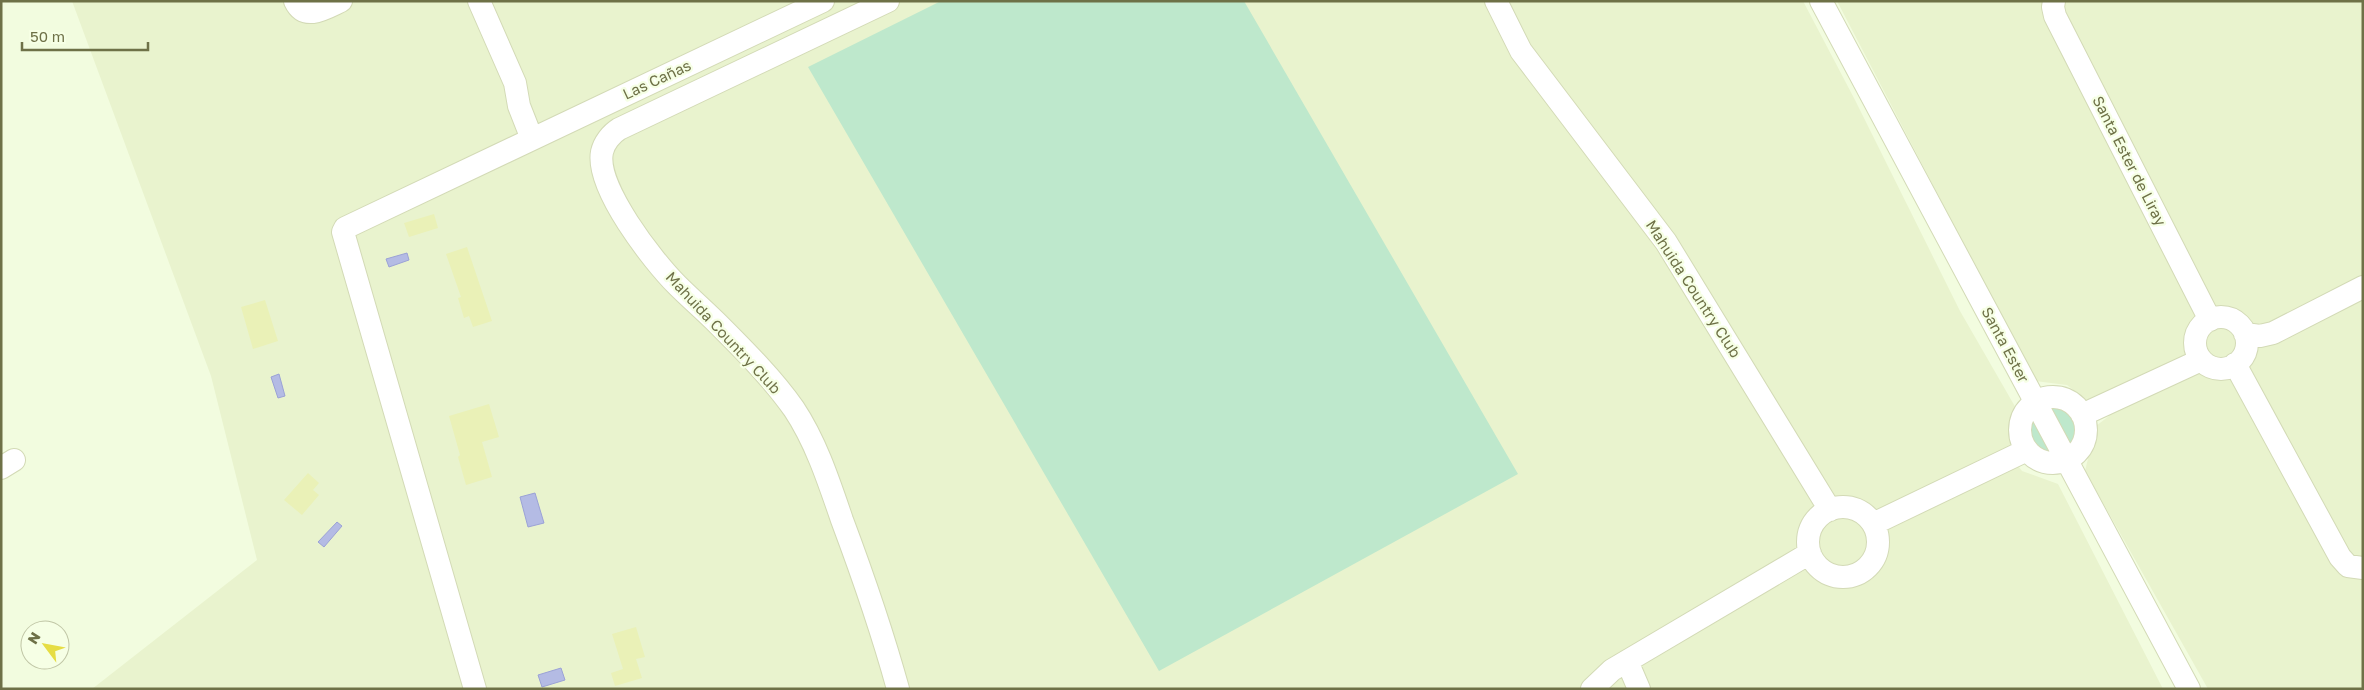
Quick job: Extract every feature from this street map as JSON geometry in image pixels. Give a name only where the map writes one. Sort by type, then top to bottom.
[{"type":"street","points":[[295,1],[301,9],[310,12],[318,12],[341,1]]},
{"type":"street","points":[[468,1],[505,90],[509,98],[519,106]]},
{"type":"street","points":[[479,1],[515,84],[519,106],[532,139]]},
{"type":"street","name":"Las Cañas","points":[[475,689],[343,236],[345,228],[823,1]]},
{"type":"street","name":"Mahuida Country Club","points":[[888,1],[756,66],[668,104],[619,129],[611,134],[602,152],[602,163],[610,188],[644,246],[677,285],[718,324],[763,372],[794,409],[824,468],[878,617],[898,689]]},
{"type":"street","name":"Mahuida Country Club","points":[[1496,1],[1521,51],[1666,242],[1830,510]]},
{"type":"street","name":"Santa Ester","points":[[1821,1],[2189,689]]},
{"type":"street","name":"Santa Ester de Liray","points":[[2054,1],[2052,7],[2056,16],[2210,320]]},
{"type":"street","points":[[2245,334],[2260,336],[2273,333],[2363,287]]},
{"type":"street","points":[[2218,317],[2234,321],[2245,334],[2245,351],[2235,364],[2221,369],[2207,365],[2197,353],[2195,338],[2203,324],[2210,320],[2218,317]]},
{"type":"street","points":[[2082,415],[2201,360]]},
{"type":"street","points":[[2235,364],[2340,557],[2348,566],[2363,568]]},
{"type":"street","points":[[2056,397],[2067,400],[2076,406],[2082,415],[2086,425],[2086,436],[2076,454],[2067,460],[2056,463],[2035,458],[2022,441],[2020,430],[2022,419],[2027,410],[2036,402],[2056,397]]},
{"type":"street","points":[[1874,524],[2027,450]]},
{"type":"street","points":[[1850,508],[1867,516],[1874,524],[1878,540],[1876,555],[1870,564],[1852,576],[1832,575],[1822,570],[1815,563],[1810,553],[1810,532],[1821,515],[1830,510],[1850,508]]},
{"type":"street","points":[[1592,689],[1612,670],[1810,553]]},
{"type":"street","points":[[1627,661],[1639,689]]},
{"type":"shaded area","points":[[72,1],[1803,1],[1855,100],[1960,311],[2017,410],[2010,442],[2012,458],[2022,471],[2058,484],[2163,689],[92,689],[257,560],[211,376]]},
{"type":"shaded area","points":[[941,1],[1244,1],[1518,474],[1159,671],[808,67]]},
{"type":"shaded area","points":[[1837,1],[2363,1],[2363,689],[2208,689],[2085,471],[2096,426],[2109,416],[2105,404],[2097,397],[2086,400],[2067,385],[2035,381]]},
{"type":"shaded area","points":[[2053,403],[2063,405],[2072,411],[2078,420],[2080,430],[2078,440],[2072,449],[2063,455],[2053,457],[2043,455],[2034,449],[2028,440],[2026,430],[2028,420],[2034,411],[2043,405]]},
{"type":"water","points":[[407,253],[409,260],[389,267],[386,259]]},
{"type":"water","points":[[279,374],[285,396],[278,398],[271,377]]},
{"type":"water","points":[[535,493],[544,523],[528,527],[520,497]]},
{"type":"water","points":[[337,522],[342,526],[324,547],[318,542]]},
{"type":"water","points":[[561,668],[565,680],[542,687],[538,675]]},
{"type":"building","points":[[434,214],[438,228],[409,237],[404,223]]},
{"type":"building","points":[[467,247],[492,321],[473,327],[469,316],[464,318],[458,298],[461,297],[446,254]]},
{"type":"building","points":[[265,300],[278,341],[253,349],[241,307]]},
{"type":"building","points":[[489,404],[499,437],[482,442],[492,477],[466,485],[449,416]]},
{"type":"building","points":[[308,473],[319,483],[313,490],[319,495],[302,515],[284,500]]},
{"type":"building","points":[[636,627],[645,657],[636,659],[642,678],[615,686],[611,673],[623,669],[612,634]]}]
